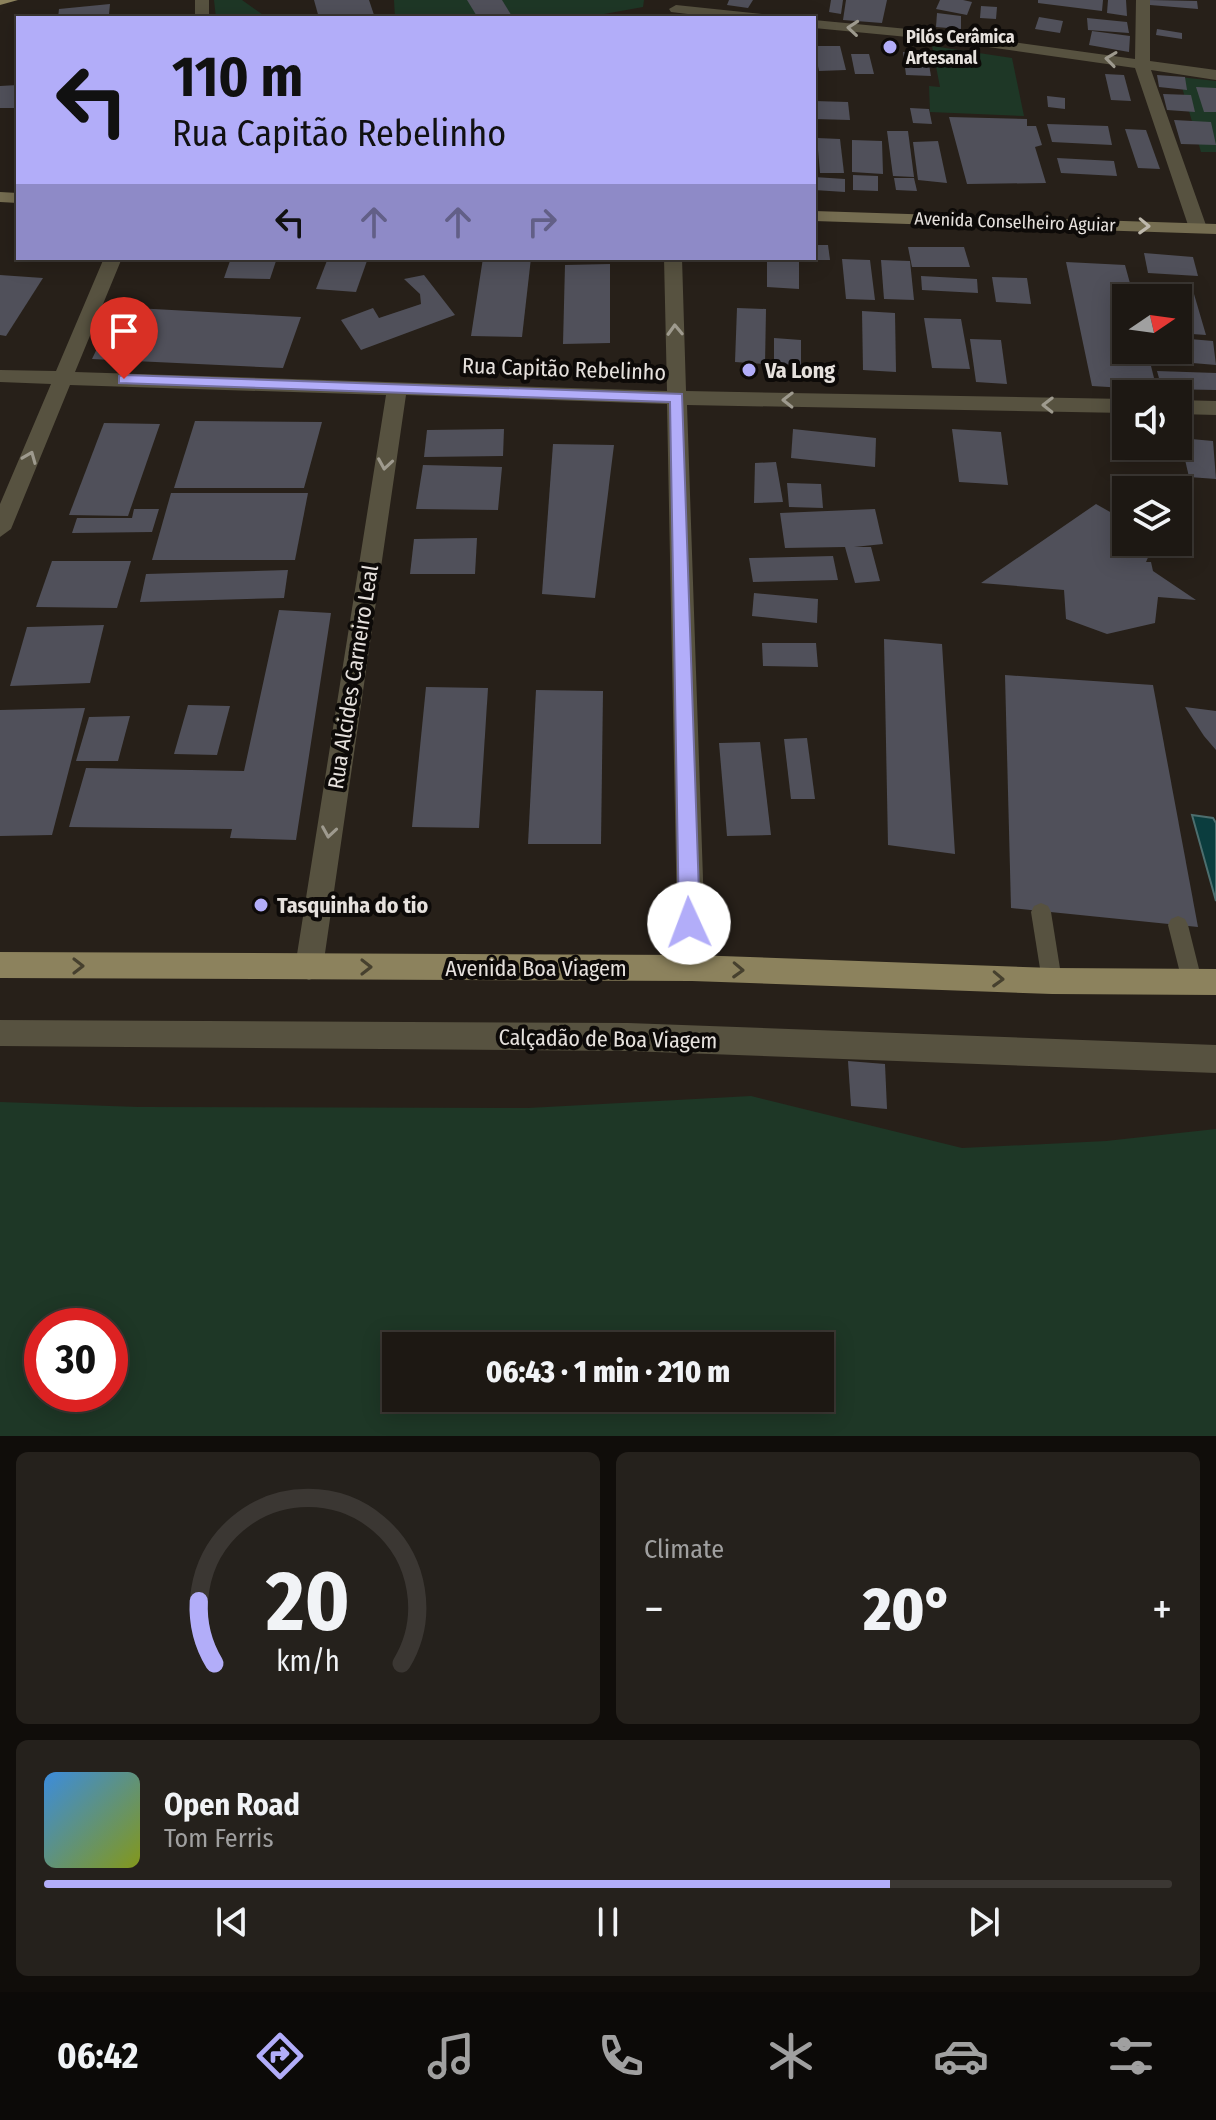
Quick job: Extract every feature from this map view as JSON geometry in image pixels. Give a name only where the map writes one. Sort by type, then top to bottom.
[{"type":"main road","points":[[0,1],[11,0]]},
{"type":"main road","name":"Avenida Conselheiro Aguiar","points":[[816,216],[1207,228]]},
{"type":"main road","name":"Avenida Boa Viagem","points":[[0,965],[692,968],[1052,981],[1204,982]]},
{"type":"street","points":[[1143,0],[1142,64],[1154,112],[1207,228]]},
{"type":"street","points":[[676,9],[743,16]]},
{"type":"street","points":[[816,24],[939,36],[1216,75]]},
{"type":"street","points":[[0,529],[112,260]]},
{"type":"street","points":[[673,260],[692,968]]},
{"type":"street","name":"Rua Capitão Rebelinho","points":[[0,376],[677,397],[1112,406]]},
{"type":"street","name":"Rua Alcides Carneiro Leal","points":[[309,967],[397,387]]},
{"type":"street","points":[[1192,407],[1216,408]]},
{"type":"street","name":"Calçadão de Boa Viagem","points":[[0,1033],[628,1037],[1216,1059]]},
{"type":"lane","points":[[1041,912],[1052,981]]},
{"type":"lane","points":[[1178,925],[1204,982]]},
{"type":"green space","points":[[214,0],[242,0],[265,16],[216,16]]},
{"type":"green space","points":[[394,0],[644,0],[643,7],[593,16],[395,16]]},
{"type":"green space","points":[[932,46],[1012,58],[1024,116],[930,112],[929,86],[940,87]]},
{"type":"green space","points":[[1179,77],[1216,81],[1216,152],[1201,152]]},
{"type":"green space","points":[[751,1096],[962,1148],[1106,1141],[1216,1129],[1216,1436],[0,1436],[0,1102],[138,1107],[528,1108]]},
{"type":"water","points":[[1192,815],[1213,818],[1216,823],[1216,901]]},
{"type":"building","points":[[314,0],[369,0],[374,16],[318,16]]},
{"type":"building","points":[[467,0],[502,0],[512,16],[477,16]]},
{"type":"building","points":[[729,0],[753,0],[748,8],[727,5]]},
{"type":"building","points":[[831,0],[843,0],[841,14],[829,12]]},
{"type":"building","points":[[846,0],[887,0],[882,23],[843,20]]},
{"type":"building","points":[[940,0],[972,2],[967,15],[936,9]]},
{"type":"building","points":[[1038,0],[1103,0],[1102,11],[1038,3]]},
{"type":"building","points":[[1108,0],[1126,0],[1127,16],[1107,13]]},
{"type":"building","points":[[1149,0],[1197,1],[1198,9],[1150,5]]},
{"type":"building","points":[[110,4],[109,14],[58,16],[59,9]]},
{"type":"building","points":[[981,6],[997,7],[996,19],[980,18]]},
{"type":"building","points":[[937,13],[961,16],[961,29],[936,27]]},
{"type":"building","points":[[1039,17],[1063,21],[1060,33],[1035,29]]},
{"type":"building","points":[[1087,18],[1127,22],[1129,33],[1088,30]]},
{"type":"building","points":[[1157,29],[1182,33],[1182,39],[1156,35]]},
{"type":"building","points":[[1092,31],[1130,36],[1129,52],[1089,45]]},
{"type":"building","points":[[816,46],[840,46],[846,70],[819,71]]},
{"type":"building","points":[[903,52],[927,53],[931,76],[906,75]]},
{"type":"building","points":[[851,54],[869,54],[874,74],[855,74]]},
{"type":"building","points":[[1105,74],[1124,75],[1131,101],[1111,100]]},
{"type":"building","points":[[1157,75],[1185,77],[1187,90],[1159,87]]},
{"type":"building","points":[[16,85],[16,108],[0,108],[0,86]]},
{"type":"building","points":[[1196,87],[1216,88],[1216,112],[1204,112]]},
{"type":"building","points":[[1163,94],[1191,95],[1195,112],[1167,110]]},
{"type":"building","points":[[1047,96],[1065,98],[1065,109],[1048,107]]},
{"type":"building","points":[[816,101],[848,102],[850,120],[816,119]]},
{"type":"building","points":[[910,108],[929,109],[932,124],[913,123]]},
{"type":"building","points":[[949,117],[1027,119],[1027,126],[1036,126],[1042,145],[1035,147],[1046,183],[967,184]]},
{"type":"building","points":[[1174,120],[1211,122],[1216,145],[1181,144]]},
{"type":"building","points":[[1047,124],[1108,126],[1112,145],[1052,142]]},
{"type":"building","points":[[1125,129],[1146,130],[1160,169],[1138,168]]},
{"type":"building","points":[[887,131],[908,131],[914,177],[893,176]]},
{"type":"building","points":[[817,138],[840,139],[844,173],[820,173]]},
{"type":"building","points":[[852,140],[882,141],[883,174],[852,172]]},
{"type":"building","points":[[938,141],[947,183],[918,180],[913,142]]},
{"type":"building","points":[[1057,158],[1114,161],[1117,176],[1061,173]]},
{"type":"building","points":[[853,175],[878,176],[878,191],[853,190]]},
{"type":"building","points":[[816,177],[845,179],[845,192],[816,190]]},
{"type":"building","points":[[894,178],[914,178],[917,191],[896,190]]},
{"type":"building","points":[[816,245],[828,245],[830,260],[816,260]]},
{"type":"building","points":[[908,247],[964,247],[970,267],[912,267]]},
{"type":"building","points":[[1144,253],[1193,257],[1198,276],[1148,273]]},
{"type":"building","points":[[842,259],[870,260],[875,300],[846,299]]},
{"type":"building","points":[[230,260],[276,260],[270,279],[224,278]]},
{"type":"building","points":[[327,260],[367,260],[356,292],[316,289]]},
{"type":"building","points":[[483,260],[531,260],[522,337],[471,336]]},
{"type":"building","points":[[767,260],[799,262],[799,289],[767,287]]},
{"type":"building","points":[[881,260],[910,261],[914,300],[884,299]]},
{"type":"building","points":[[1066,262],[1125,265],[1130,284],[1112,284],[1112,364],[1150,364],[1154,380],[1112,380],[1112,387],[1092,386]]},
{"type":"building","points":[[610,264],[610,343],[563,344],[565,265]]},
{"type":"building","points":[[0,275],[43,278],[6,336],[0,335]]},
{"type":"building","points":[[424,275],[455,315],[361,350],[341,320],[373,308],[379,318],[421,304],[420,294],[404,279]]},
{"type":"building","points":[[921,276],[977,279],[978,293],[922,290]]},
{"type":"building","points":[[992,277],[1027,278],[1031,304],[996,302]]},
{"type":"building","points":[[1192,294],[1194,294],[1206,335],[1192,334]]},
{"type":"building","points":[[117,307],[301,317],[283,368],[92,359]]},
{"type":"building","points":[[737,308],[766,309],[765,364],[735,362]]},
{"type":"building","points":[[862,311],[895,313],[896,372],[863,370]]},
{"type":"building","points":[[924,318],[961,319],[970,369],[932,368]]},
{"type":"building","points":[[774,338],[801,340],[801,365],[774,364]]},
{"type":"building","points":[[970,339],[1001,340],[1007,384],[976,382]]},
{"type":"building","points":[[1192,339],[1213,341],[1216,365],[1192,363]]},
{"type":"building","points":[[1157,371],[1216,373],[1216,390],[1192,390],[1192,380],[1160,380]]},
{"type":"building","points":[[195,421],[322,422],[304,488],[174,488]]},
{"type":"building","points":[[104,423],[160,424],[128,516],[69,515]]},
{"type":"building","points":[[504,429],[503,456],[424,457],[427,430]]},
{"type":"building","points":[[793,429],[876,438],[875,467],[791,458]]},
{"type":"building","points":[[952,429],[1001,432],[1008,485],[959,482]]},
{"type":"building","points":[[1192,439],[1213,441],[1216,479],[1189,476],[1185,460],[1192,460]]},
{"type":"building","points":[[553,444],[614,445],[595,598],[542,594]]},
{"type":"building","points":[[776,462],[783,502],[754,503],[755,463]]},
{"type":"building","points":[[423,465],[502,467],[498,510],[416,509]]},
{"type":"building","points":[[787,483],[821,484],[823,508],[789,507]]},
{"type":"building","points":[[171,493],[308,493],[295,560],[152,560]]},
{"type":"building","points":[[1096,504],[1112,513],[1112,556],[1149,556],[1146,562],[1151,562],[1153,571],[1196,600],[1158,597],[1155,623],[1107,634],[1066,619],[1064,590],[981,583]]},
{"type":"building","points":[[134,509],[159,509],[152,532],[72,533],[77,518],[132,518]]},
{"type":"building","points":[[875,509],[883,544],[854,547],[871,547],[880,581],[855,583],[845,547],[785,548],[780,513]]},
{"type":"building","points":[[477,538],[475,574],[410,574],[414,539]]},
{"type":"building","points":[[833,556],[838,580],[753,582],[749,558]]},
{"type":"building","points":[[52,561],[131,561],[117,608],[36,607]]},
{"type":"building","points":[[288,570],[284,598],[140,602],[146,574]]},
{"type":"building","points":[[754,593],[818,599],[817,623],[752,616]]},
{"type":"building","points":[[279,610],[331,613],[296,840],[230,838],[232,829],[69,827],[86,768],[244,771]]},
{"type":"building","points":[[104,625],[90,683],[10,686],[27,627]]},
{"type":"building","points":[[884,639],[942,644],[955,854],[888,845]]},
{"type":"building","points":[[762,643],[816,643],[818,667],[763,666]]},
{"type":"building","points":[[1005,675],[1153,685],[1198,927],[1011,908]]},
{"type":"building","points":[[426,687],[488,688],[479,828],[412,827]]},
{"type":"building","points":[[536,690],[603,691],[601,844],[528,844]]},
{"type":"building","points":[[188,705],[230,706],[217,755],[174,754]]},
{"type":"building","points":[[1185,707],[1216,711],[1216,750],[1204,736]]},
{"type":"building","points":[[85,708],[52,835],[0,836],[0,710]]},
{"type":"building","points":[[130,716],[118,761],[76,761],[89,717]]},
{"type":"building","points":[[807,738],[815,799],[791,799],[784,739]]},
{"type":"building","points":[[760,742],[771,835],[727,836],[719,743]]},
{"type":"building","points":[[848,1061],[885,1064],[887,1109],[851,1106]]},
{"type":"place","name":"Pilós Cerâmica Artesanal","points":[[890,47]]},
{"type":"place","name":"Va Long","points":[[749,370]]},
{"type":"place","name":"Tasquinha do tio","points":[[261,905]]},
{"type":"route","points":[[124,379],[677,397],[689,923]]}]
